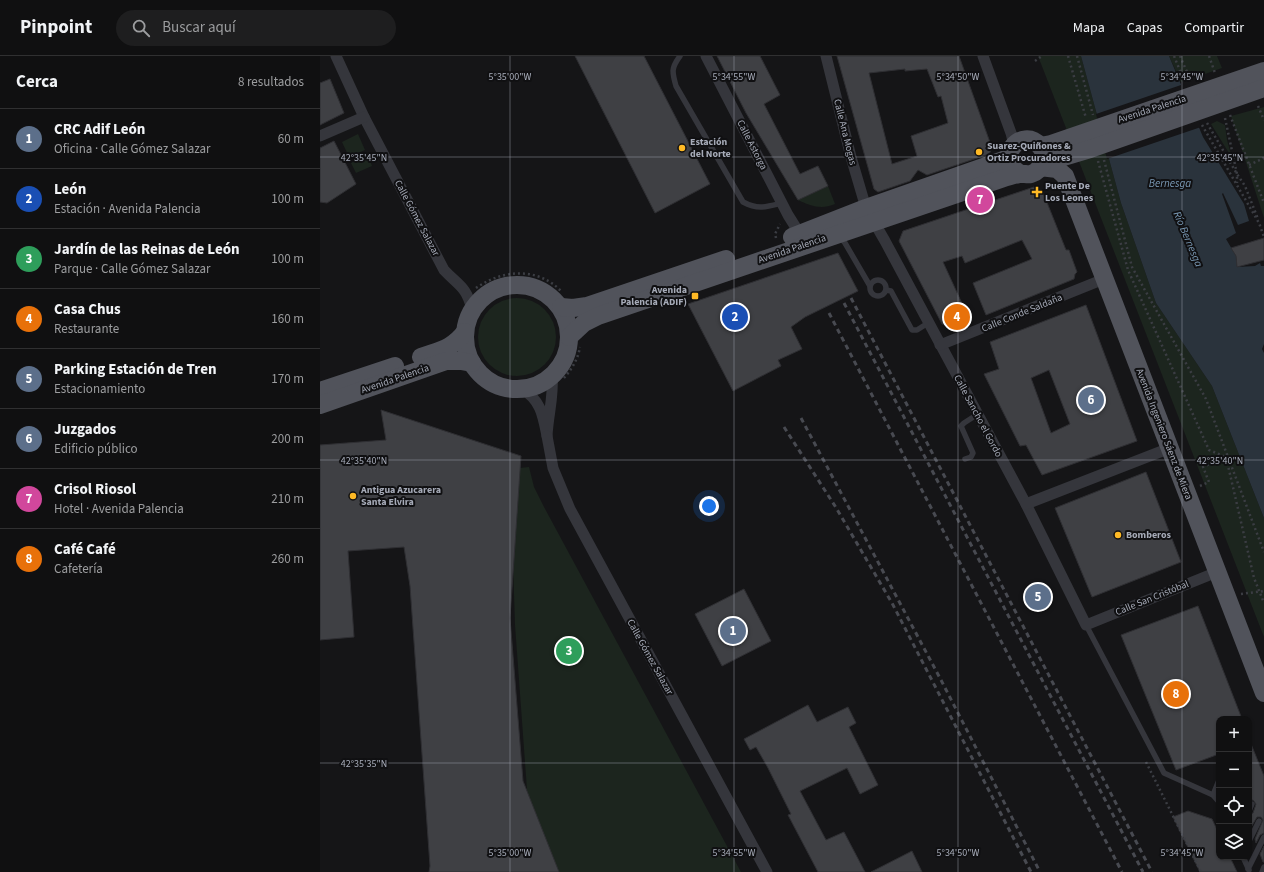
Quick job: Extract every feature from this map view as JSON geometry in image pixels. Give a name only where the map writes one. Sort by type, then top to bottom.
[{"type":"main road","name":"Avenida Palencia","points":[[1041,159],[1091,153],[1203,105],[1264,71]]},
{"type":"main road","name":"Avenida Palencia","points":[[870,215],[1021,174],[1032,174],[1051,144],[1088,125],[1261,96]]},
{"type":"main road","name":"Avenida Palencia","points":[[562,300],[573,308],[587,306],[803,239],[837,234],[870,215],[1012,151],[1024,140],[1036,142],[1041,159]]},
{"type":"main road","points":[[1012,151],[1013,168],[1021,174]]},
{"type":"main road","points":[[1041,159],[1057,169],[1064,176],[1091,153]]},
{"type":"main road","name":"Avenida Ingeniero Sáenz de Miera","points":[[1064,176],[1264,693]]},
{"type":"main road","points":[[803,239],[870,215]]},
{"type":"main road","name":"Avenida Palencia","points":[[575,340],[584,323],[598,316],[803,239]]},
{"type":"main road","points":[[512,286],[527,286],[562,300],[567,324],[575,340],[567,351],[553,382],[543,382],[533,387],[522,389],[507,388],[493,383],[481,375],[467,353],[465,343],[466,323],[470,302],[477,303],[485,296],[498,289],[512,286]]},
{"type":"main road","name":"Avenida Palencia","points":[[320,391],[446,348],[457,342],[465,332]]},
{"type":"main road","name":"Avenida Palencia","points":[[320,405],[446,361],[461,360],[472,363]]},
{"type":"street","name":"Calle Gómez Salazar","points":[[336,56],[364,117],[444,270],[453,280],[462,286],[470,302]]},
{"type":"street","name":"Calle Astorga","points":[[706,56],[782,203],[803,239]]},
{"type":"street","name":"Calle Ana Mogas","points":[[826,56],[851,157],[870,215]]},
{"type":"street","points":[[983,56],[1012,133],[1012,151]]},
{"type":"street","points":[[320,136],[364,117]]},
{"type":"street","name":"Calle Sancho el Gordo","points":[[870,215],[1026,504],[1086,625]]},
{"type":"street","name":"Calle Conde Saldaña","points":[[940,346],[1104,279]]},
{"type":"street","name":"Calle Gómez Salazar","points":[[548,436],[548,419],[553,382]]},
{"type":"street","name":"Calle Gómez Salazar","points":[[522,389],[532,396],[538,404],[548,436],[553,468],[570,509],[767,872]]},
{"type":"street","points":[[1026,504],[1170,448]]},
{"type":"street","name":"Calle San Cristóbal","points":[[1086,625],[1218,572]]},
{"type":"lane","points":[[680,56],[673,65],[673,76],[676,86],[743,202],[759,208],[782,203]]},
{"type":"lane","points":[[837,234],[845,243],[870,286],[872,294],[877,296],[882,295],[886,290],[885,284],[878,280],[873,282],[870,286]]},
{"type":"lane","points":[[886,290],[891,291],[912,330],[917,330],[928,323]]},
{"type":"lane","points":[[965,459],[970,457],[973,453],[961,426],[978,414]]},
{"type":"lane","points":[[1086,625],[1164,773],[1213,795],[1216,798]]},
{"type":"lane","points":[[1213,795],[1216,788]]},
{"type":"lane","points":[[1252,834],[1259,821]]},
{"type":"lane","points":[[1249,870],[1264,837]]},
{"type":"lane","points":[[1244,860],[1249,870]]},
{"type":"lane","points":[[1262,872],[1264,867]]},
{"type":"path","points":[[1035,61],[1042,56]]},
{"type":"path","points":[[1068,56],[1088,125]]},
{"type":"path","points":[[1077,56],[1088,125]]},
{"type":"path","points":[[1174,56],[1203,105],[1209,128],[1245,186],[1264,233]]},
{"type":"path","points":[[1180,56],[1237,174],[1237,183]]},
{"type":"path","points":[[1209,56],[1216,77]]},
{"type":"path","points":[[1261,96],[1264,120]]},
{"type":"path","points":[[1203,105],[1204,130],[1237,183],[1259,223],[1264,237]]},
{"type":"path","points":[[1229,112],[1264,203]]},
{"type":"path","points":[[1091,153],[1128,270],[1209,450],[1226,457]]},
{"type":"path","points":[[1091,153],[1132,267],[1206,399],[1264,552]]},
{"type":"path","points":[[1249,165],[1264,158]]},
{"type":"path","points":[[775,234],[778,227]]},
{"type":"path","points":[[470,302],[485,282],[497,276],[509,273],[526,273],[539,276],[553,284],[562,300]]},
{"type":"path","points":[[553,382],[570,371],[579,353],[575,340]]},
{"type":"path","points":[[1198,487],[1209,482],[1203,466],[1226,457]]},
{"type":"path","points":[[1226,457],[1254,578],[1264,603]]},
{"type":"path","points":[[1240,594],[1264,591]]},
{"type":"shaded area","points":[[1038,56],[1081,56],[1121,203],[1156,303],[1212,386],[1264,518],[1264,637]]},
{"type":"shaded area","points":[[1169,56],[1217,56],[1222,68],[1205,74],[1202,78],[1195,80],[1194,77],[1181,82]]},
{"type":"shaded area","points":[[1264,107],[1264,218],[1231,116]]},
{"type":"shaded area","points":[[1217,121],[1225,125],[1232,158],[1211,124]]},
{"type":"shaded area","points":[[358,134],[365,150],[349,157],[342,142]]},
{"type":"shaded area","points":[[368,155],[372,166],[356,173],[351,163]]},
{"type":"shaded area","points":[[828,186],[835,204],[821,207],[807,204],[798,200]]},
{"type":"shaded area","points":[[517,298],[532,301],[539,305],[549,315],[553,322],[556,337],[553,352],[549,359],[539,369],[532,373],[517,376],[502,373],[495,369],[485,359],[481,352],[478,337],[481,322],[485,315],[495,305],[502,301]]},
{"type":"shaded area","points":[[529,467],[534,487],[544,507],[741,872],[533,872],[515,625],[510,469]]},
{"type":"water","name":"Bernesga","points":[[1081,56],[1169,56],[1203,137],[1244,204],[1249,221],[1238,225],[1223,193],[1222,194],[1236,233],[1226,239],[1236,256],[1237,267],[1255,266],[1260,263],[1261,266],[1264,266],[1264,344],[1262,349],[1264,353],[1264,518],[1212,386],[1156,303],[1121,203]]},
{"type":"pier","name":"Puente De Los Leones","points":[[1184,84],[1201,127],[1107,159],[1096,114]]},
{"type":"building","points":[[575,56],[644,56],[710,184],[655,213]]},
{"type":"building","points":[[717,56],[760,56],[780,95],[764,104],[800,174],[818,166],[828,186],[798,200],[746,113]]},
{"type":"building","points":[[837,56],[959,56],[992,148],[989,154],[927,175],[918,170],[910,181],[878,192],[874,189]],"holes":[[[905,69],[905,71],[927,69],[938,97],[941,96],[948,123],[911,136],[917,156],[892,164],[869,73]]]},
{"type":"building","points":[[330,79],[344,113],[320,125],[320,83]]},
{"type":"building","points":[[334,141],[356,184],[327,203],[320,202],[320,148]]},
{"type":"building","points":[[1034,187],[1042,190],[1066,250],[1069,250],[1077,272],[1074,279],[986,315],[973,283],[1032,259],[1022,240],[965,263],[962,256],[943,262],[970,321],[953,327],[942,324],[899,241],[903,231]]},
{"type":"building","points":[[1264,238],[1264,260],[1237,267],[1236,256],[1231,248]]},
{"type":"building","points":[[838,253],[858,291],[805,317],[791,327],[802,349],[778,360],[781,366],[733,391],[688,304]]},
{"type":"building","points":[[1086,305],[1137,441],[1042,475],[1026,445],[1020,446],[984,374],[999,369],[990,342]],"holes":[[[1049,370],[1070,424],[1051,433],[1031,378]]]},
{"type":"building","points":[[381,410],[521,456],[510,618],[523,781],[559,872],[429,872],[430,866],[410,586],[404,547],[348,551],[354,637],[320,640],[320,445],[386,440]]},
{"type":"building","name":"Bomberos","points":[[1146,472],[1181,562],[1092,597],[1055,508]]},
{"type":"building","points":[[744,589],[771,641],[722,666],[695,614]]},
{"type":"building","points":[[1198,606],[1241,716],[1216,716],[1216,755],[1176,770],[1121,635]]},
{"type":"building","points":[[808,705],[817,722],[848,707],[856,723],[849,727],[878,785],[860,794],[847,768],[800,791],[826,840],[844,832],[865,872],[818,872],[788,815],[791,814],[768,768],[756,747],[750,750],[744,739]]},
{"type":"building","points":[[1252,746],[1264,776],[1264,833],[1260,835],[1256,843],[1255,839],[1263,820],[1261,817],[1257,817],[1252,826],[1252,814],[1256,804],[1253,800]]},
{"type":"building","points":[[1188,811],[1212,819],[1216,828],[1216,860],[1231,860],[1237,872],[1200,872],[1173,817]]},
{"type":"building","points":[[1264,846],[1264,862],[1263,862],[1260,854]]},
{"type":"building","points":[[912,851],[922,872],[871,872]]},
{"type":"railway","points":[[851,298],[1152,872]]},
{"type":"railway","points":[[844,303],[1143,872]]},
{"type":"railway","points":[[829,313],[1122,872]]},
{"type":"railway","points":[[801,418],[941,680],[1040,872]]},
{"type":"railway","points":[[784,427],[835,506],[892,603],[1031,872]]},
{"type":"place","name":"Estación del Norte","points":[[682,148]]},
{"type":"place","name":"Suarez-Quiñones & Ortiz Procuradores","points":[[979,152]]},
{"type":"place","name":"Puente De Los Leones","points":[[1037,192]]},
{"type":"place","name":"Crisol Riosol","points":[[980,200]]},
{"type":"place","name":"Avenida Palencia (ADIF)","points":[[695,296]]},
{"type":"place","name":"León","points":[[735,317]]},
{"type":"place","name":"Casa Chus","points":[[957,317]]},
{"type":"place","name":"Juzgados","points":[[1091,400]]},
{"type":"place","name":"Antigua Azucarera Santa Elvira","points":[[353,496]]},
{"type":"place","name":"Bomberos","points":[[1118,535]]},
{"type":"place","name":"Parking Estación de Tren","points":[[1038,597]]},
{"type":"place","name":"CRC Adif León","points":[[733,631]]},
{"type":"place","name":"Jardín de las Reinas de León","points":[[569,651]]},
{"type":"place","name":"Café Café","points":[[1176,694]]},
{"type":"water label","name":"Río Bernesga","points":[[1188,239]]}]
